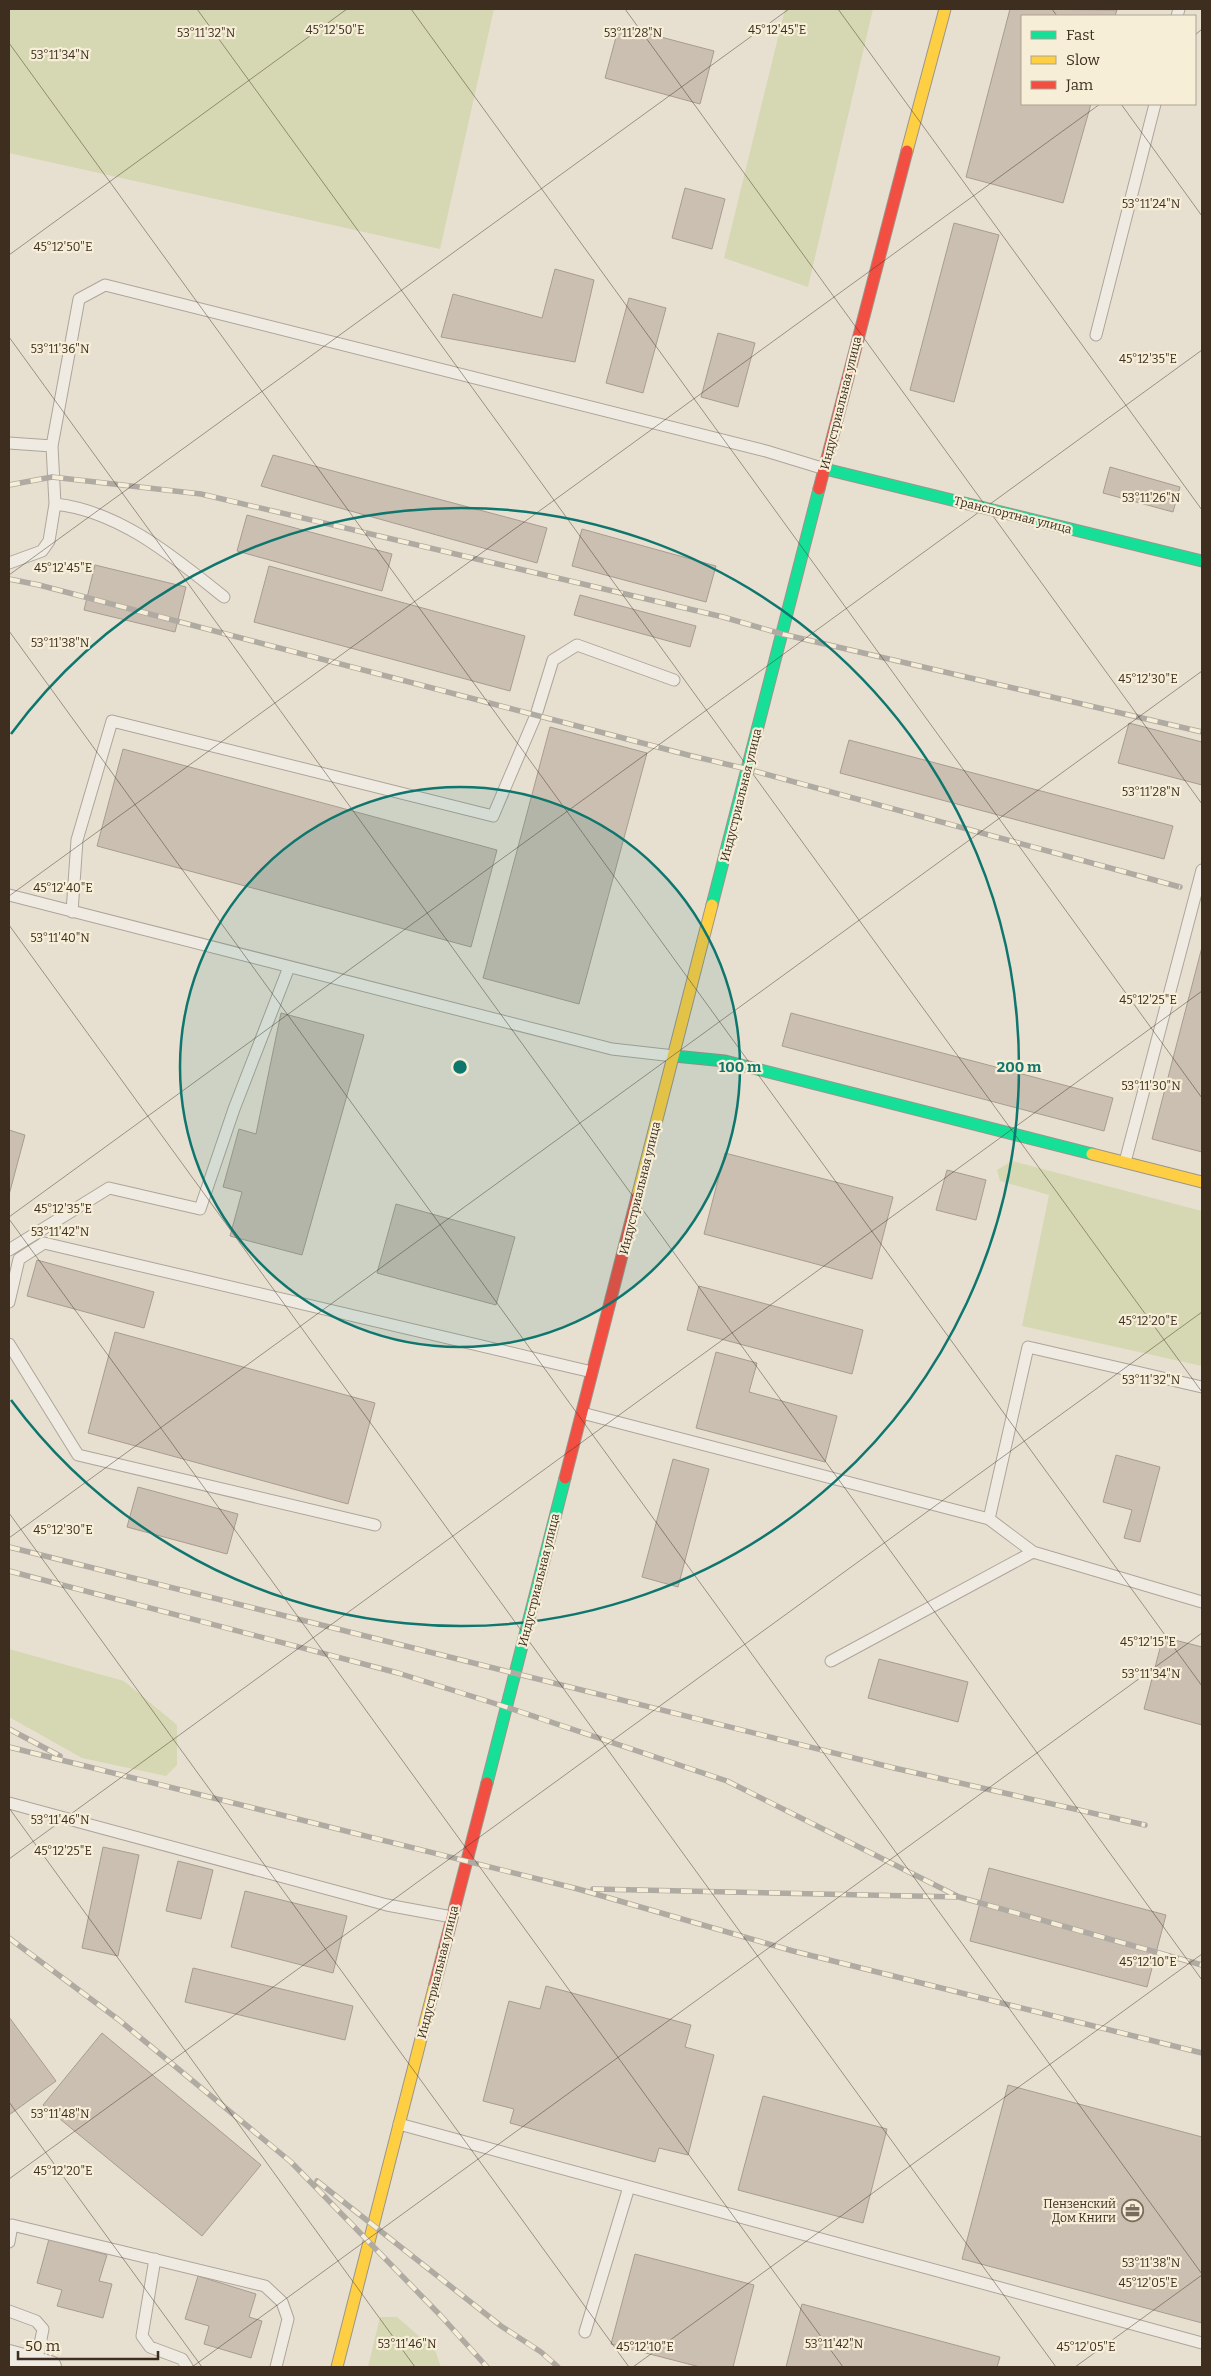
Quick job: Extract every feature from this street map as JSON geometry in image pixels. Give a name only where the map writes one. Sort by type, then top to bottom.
[{"type":"street","name":"Индустриальная улица","points":[[337,2367],[888,220],[945,9]]},
{"type":"street","name":"Транспортная улица","points":[[825,469],[1202,561]]},
{"type":"street","points":[[674,1056],[726,1061],[1202,1182]]},
{"type":"street","points":[[9,2356],[43,2366]]},
{"type":"lane","points":[[1096,335],[1155,105]]},
{"type":"lane","points":[[9,563],[42,551],[49,542],[55,504],[52,446],[78,299],[105,285],[766,451],[825,469]]},
{"type":"lane","points":[[9,443],[52,446]]},
{"type":"lane","points":[[55,504],[77,506],[96,512],[155,544],[224,597]]},
{"type":"lane","points":[[72,912],[77,840],[112,721],[493,816],[536,715],[553,660],[577,645],[674,680]]},
{"type":"lane","points":[[1125,1162],[1202,870]]},
{"type":"lane","points":[[9,895],[612,1049],[674,1056]]},
{"type":"lane","points":[[9,1250],[109,1188],[200,1209],[234,1109],[290,967]]},
{"type":"lane","points":[[9,1302],[19,1259],[44,1243],[592,1372]]},
{"type":"lane","points":[[9,1344],[78,1455],[375,1525]]},
{"type":"lane","points":[[989,1519],[1028,1347],[1202,1387]]},
{"type":"lane","points":[[582,1413],[989,1519],[1033,1552],[1202,1602]]},
{"type":"lane","points":[[831,1661],[1033,1552]]},
{"type":"lane","points":[[9,1803],[387,1905],[452,1917]]},
{"type":"lane","points":[[399,2124],[1202,2344]]},
{"type":"lane","points":[[585,2332],[629,2187]]},
{"type":"lane","points":[[9,2242],[12,2225],[265,2286],[282,2302],[288,2319],[276,2367]]},
{"type":"lane","points":[[155,2259],[142,2336],[150,2347],[182,2359],[186,2367]]},
{"type":"lane","points":[[9,2311],[36,2321],[43,2329],[43,2366]]},
{"type":"green space","points":[[9,9],[494,9],[440,249],[9,153]]},
{"type":"green space","points":[[785,9],[873,9],[808,287],[724,258]]},
{"type":"green space","points":[[1012,1161],[1202,1211],[1202,1366],[1022,1326],[1049,1195],[1000,1181],[997,1170]]},
{"type":"green space","points":[[9,1649],[124,1681],[177,1725],[177,1765],[166,1776],[82,1758],[9,1717]]},
{"type":"green space","points":[[380,2317],[397,2317],[435,2350],[441,2367],[368,2367]]},
{"type":"building","points":[[1010,9],[1117,10],[1115,15],[1021,15],[1021,105],[1091,105],[1063,203],[966,177]]},
{"type":"building","points":[[619,26],[714,51],[700,104],[605,78]]},
{"type":"building","points":[[685,188],[725,199],[712,249],[672,238]]},
{"type":"building","points":[[954,223],[999,235],[954,402],[910,390]]},
{"type":"building","points":[[555,269],[594,280],[575,362],[441,337],[453,294],[542,318]]},
{"type":"building","points":[[629,298],[666,308],[643,393],[606,383]]},
{"type":"building","points":[[718,333],[755,343],[738,407],[701,397]]},
{"type":"building","points":[[273,455],[547,528],[537,563],[261,486]]},
{"type":"building","points":[[1110,467],[1180,487],[1173,512],[1103,493]]},
{"type":"building","points":[[247,515],[392,554],[382,591],[237,551]]},
{"type":"building","points":[[582,529],[716,566],[706,602],[572,566]]},
{"type":"building","points":[[95,565],[186,587],[175,632],[84,610]]},
{"type":"building","points":[[269,566],[525,636],[510,691],[254,622]]},
{"type":"building","points":[[580,595],[696,626],[690,647],[574,615]]},
{"type":"building","points":[[1129,723],[1202,742],[1202,785],[1118,763]]},
{"type":"building","points":[[550,727],[647,753],[579,1004],[483,978]]},
{"type":"building","points":[[849,740],[1173,826],[1164,859],[840,773]]},
{"type":"building","points":[[123,749],[497,850],[471,947],[97,846]]},
{"type":"building","points":[[1202,947],[1202,1152],[1152,1139]]},
{"type":"building","points":[[281,1013],[364,1035],[302,1255],[230,1236],[242,1192],[223,1187],[239,1129],[256,1134]]},
{"type":"building","points":[[791,1013],[1113,1098],[1104,1131],[782,1046]]},
{"type":"building","points":[[9,1130],[25,1135],[9,1195]]},
{"type":"building","points":[[725,1153],[893,1197],[872,1279],[704,1234]]},
{"type":"building","points":[[947,1170],[986,1180],[976,1220],[936,1210]]},
{"type":"building","points":[[396,1204],[515,1237],[496,1305],[377,1273]]},
{"type":"building","points":[[37,1260],[154,1292],[144,1328],[27,1296]]},
{"type":"building","points":[[699,1286],[863,1330],[852,1374],[687,1330]]},
{"type":"building","points":[[115,1332],[375,1403],[348,1504],[88,1433]]},
{"type":"building","points":[[716,1352],[757,1363],[749,1392],[837,1416],[825,1462],[696,1428]]},
{"type":"building","points":[[1116,1455],[1160,1467],[1140,1542],[1124,1538],[1132,1510],[1103,1502]]},
{"type":"building","points":[[673,1459],[709,1469],[678,1587],[642,1577]]},
{"type":"building","points":[[138,1487],[238,1514],[227,1554],[127,1527]]},
{"type":"building","points":[[1163,1637],[1202,1647],[1202,1725],[1144,1709]]},
{"type":"building","points":[[879,1659],[968,1682],[958,1722],[868,1698]]},
{"type":"building","points":[[103,1847],[139,1855],[118,1956],[82,1948]]},
{"type":"building","points":[[178,1861],[213,1870],[201,1919],[166,1911]]},
{"type":"building","points":[[989,1868],[1166,1915],[1147,1987],[970,1941]]},
{"type":"building","points":[[245,1891],[347,1916],[333,1973],[231,1947]]},
{"type":"building","points":[[193,1968],[353,2006],[345,2040],[185,2002]]},
{"type":"building","points":[[546,1986],[691,2025],[685,2047],[714,2055],[688,2155],[659,2148],[655,2162],[510,2123],[514,2109],[483,2101],[509,2001],[540,2009]]},
{"type":"building","points":[[9,2017],[56,2081],[9,2115]]},
{"type":"building","points":[[102,2033],[261,2165],[202,2236],[43,2105]]},
{"type":"building","points":[[1008,2085],[1202,2137],[1202,2323],[962,2259]]},
{"type":"building","points":[[763,2096],[887,2129],[863,2223],[738,2190]]},
{"type":"building","points":[[49,2239],[107,2255],[99,2281],[112,2284],[103,2318],[57,2306],[62,2290],[37,2283]]},
{"type":"building","points":[[635,2254],[754,2285],[733,2367],[700,2367],[611,2344]]},
{"type":"building","points":[[198,2276],[256,2294],[249,2317],[262,2321],[251,2358],[204,2344],[209,2326],[185,2319]]},
{"type":"building","points":[[802,2304],[1000,2357],[997,2367],[786,2367]]},
{"type":"railway","points":[[9,485],[52,477],[201,494],[723,617],[782,634],[1202,732]]},
{"type":"railway","points":[[9,579],[39,585],[747,769],[1180,887]]},
{"type":"railway","points":[[9,1547],[894,1768],[1145,1825]]},
{"type":"railway","points":[[9,1571],[398,1673],[727,1781],[959,1897]]},
{"type":"railway","points":[[9,1729],[60,1756]]},
{"type":"railway","points":[[9,1747],[578,1889],[793,1951],[1202,2053]]},
{"type":"railway","points":[[593,1889],[959,1897],[1202,1965]]},
{"type":"railway","points":[[9,1938],[119,2020],[291,2162],[441,2316],[487,2367]]},
{"type":"railway","points":[[317,2181],[501,2326],[541,2352],[558,2367]]},
{"type":"traffic: fast","points":[[825,469],[1202,561]]},
{"type":"traffic: fast","points":[[712,905],[819,489]]},
{"type":"traffic: fast","points":[[674,1056],[725,1061],[1092,1154]]},
{"type":"traffic: fast","points":[[487,1783],[565,1478]]},
{"type":"traffic: slow","points":[[907,151],[945,9]]},
{"type":"traffic: slow","points":[[637,1197],[712,905]]},
{"type":"traffic: slow","points":[[1092,1154],[1202,1182]]},
{"type":"traffic: slow","points":[[337,2367],[435,1984]]},
{"type":"traffic: jam","points":[[819,489],[907,151]]},
{"type":"traffic: jam","points":[[565,1478],[637,1197]]},
{"type":"traffic: jam","points":[[435,1984],[487,1783]]},
{"type":"place","name":"Пензенский Дом Книги","points":[[1132,2211]]}]
